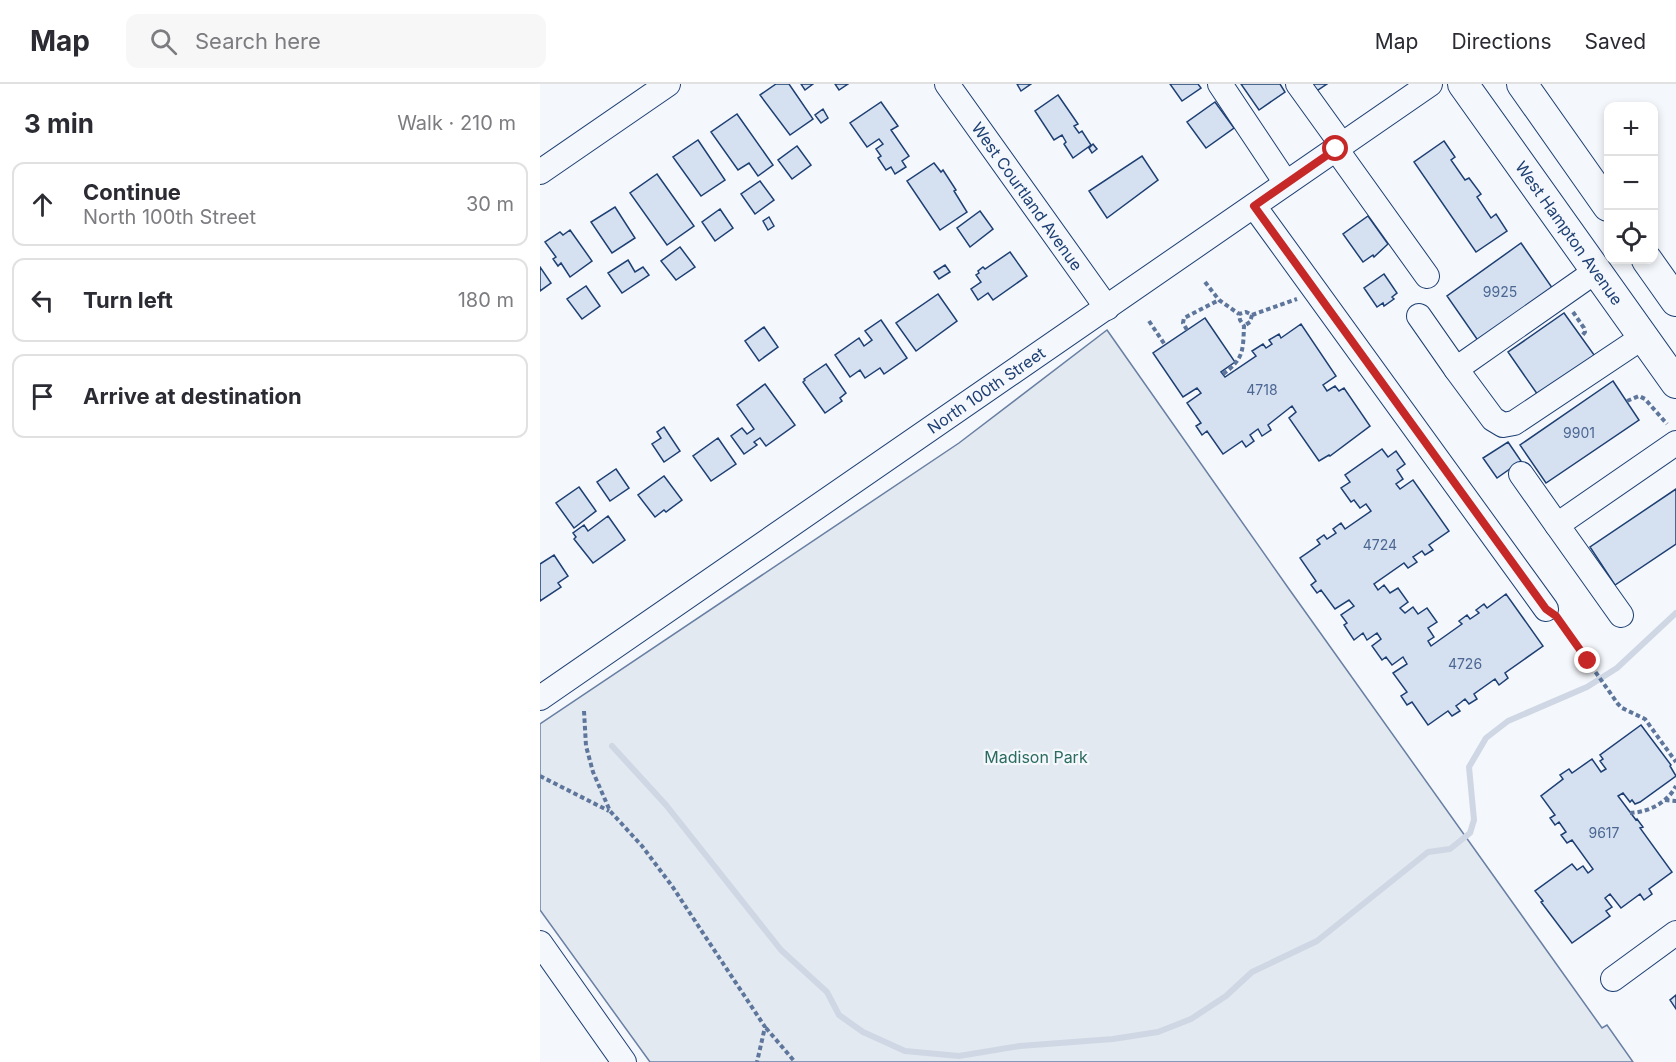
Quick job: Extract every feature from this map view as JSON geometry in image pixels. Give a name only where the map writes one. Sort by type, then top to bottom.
[{"type":"main road","name":"West Hampton Avenue","points":[[1463,84],[1676,383]]},
{"type":"main road","points":[[1522,84],[1604,200]]},
{"type":"main road","points":[[1650,264],[1676,301]]},
{"type":"street","points":[[540,172],[668,84]]},
{"type":"street","name":"West Courtland Avenue","points":[[947,84],[1107,308]]},
{"type":"street","points":[[1220,84],[1286,183]]},
{"type":"street","points":[[1298,84],[1428,276]]},
{"type":"street","name":"North 100th Street","points":[[540,698],[1430,84]]},
{"type":"street","points":[[1254,206],[1546,609]]},
{"type":"street","points":[[1456,369],[1596,271]]},
{"type":"street","points":[[1419,316],[1492,419],[1503,425],[1514,423],[1643,337]]},
{"type":"street","points":[[1557,525],[1672,434]]},
{"type":"street","points":[[1521,474],[1621,615]]},
{"type":"street","points":[[1613,979],[1676,933]]},
{"type":"street","points":[[540,944],[624,1062]]},
{"type":"path","points":[[1205,282],[1219,300],[1239,314],[1244,326],[1240,356],[1236,365],[1223,374]]},
{"type":"path","points":[[1239,314],[1246,312],[1252,315],[1315,290]]},
{"type":"path","points":[[1187,330],[1183,323],[1184,318],[1219,300]]},
{"type":"path","points":[[1569,307],[1584,328],[1585,332],[1581,336]]},
{"type":"path","points":[[1244,326],[1251,322],[1252,315]]},
{"type":"path","points":[[1149,321],[1166,345]]},
{"type":"path","points":[[1627,401],[1639,396],[1645,399],[1672,434]]},
{"type":"path","points":[[1546,609],[1556,616],[1618,704],[1645,720],[1676,762]]},
{"type":"path","points":[[584,711],[586,746],[593,772],[610,811],[642,846],[672,886],[765,1028],[795,1062]]},
{"type":"path","points":[[540,776],[610,811]]},
{"type":"path","points":[[1630,813],[1644,812],[1676,795]]},
{"type":"path","points":[[1665,800],[1676,795]]},
{"type":"path","points":[[757,1062],[765,1028]]},
{"type":"green space","name":"Madison Park","points":[[1107,330],[1602,1028],[1607,1025],[1633,1062],[650,1062],[540,910],[540,724],[959,443]]},
{"type":"building","points":[[776,84],[789,84],[813,119],[790,135],[760,95]]},
{"type":"building","points":[[801,84],[813,84],[805,90]]},
{"type":"building","points":[[835,84],[848,84],[839,90]]},
{"type":"building","points":[[1017,84],[1031,84],[1021,91]]},
{"type":"building","points":[[1170,84],[1198,84],[1201,88],[1182,101]]},
{"type":"building","points":[[1241,84],[1280,84],[1285,92],[1259,110]]},
{"type":"building","points":[[1305,84],[1327,84],[1312,94]]},
{"type":"building","points":[[1058,95],[1078,124],[1074,126],[1079,133],[1082,131],[1091,145],[1073,158],[1064,144],[1066,142],[1062,135],[1054,140],[1035,111]]},
{"type":"building","points":[[881,102],[898,126],[891,130],[909,156],[902,161],[906,167],[895,174],[891,167],[886,170],[878,158],[881,156],[876,149],[883,144],[879,139],[867,147],[850,123]]},
{"type":"building","points":[[1215,102],[1234,128],[1206,148],[1187,122]]},
{"type":"building","points":[[823,109],[828,118],[821,123],[815,115]]},
{"type":"building","points":[[737,114],[773,165],[758,176],[749,163],[738,170],[711,132]]},
{"type":"building","points":[[698,140],[725,180],[701,196],[673,157]]},
{"type":"building","points":[[1444,141],[1455,157],[1451,160],[1465,180],[1469,178],[1481,194],[1477,197],[1491,218],[1496,214],[1507,231],[1476,252],[1414,162]]},
{"type":"building","points":[[1093,144],[1097,149],[1092,153],[1089,148]]},
{"type":"building","points":[[797,146],[811,165],[792,179],[778,160]]},
{"type":"building","points":[[1142,156],[1158,180],[1107,218],[1089,191]]},
{"type":"building","points":[[934,163],[941,172],[943,170],[967,212],[940,230],[907,181]]},
{"type":"building","points":[[657,174],[694,226],[667,245],[630,193]]},
{"type":"building","points":[[760,181],[774,200],[755,214],[741,194]]},
{"type":"building","points":[[615,207],[635,238],[612,253],[591,222]]},
{"type":"building","points":[[720,209],[733,228],[715,241],[702,222]]},
{"type":"building","points":[[980,211],[993,229],[970,247],[957,228]]},
{"type":"building","points":[[1368,216],[1388,244],[1374,257],[1373,255],[1363,262],[1343,234]]},
{"type":"building","points":[[769,217],[774,226],[768,230],[763,221]]},
{"type":"building","points":[[570,230],[592,261],[570,277],[561,263],[558,266],[553,259],[556,257],[545,242],[560,232],[563,235]]},
{"type":"building","points":[[1521,243],[1553,289],[1479,342],[1447,296]]},
{"type":"building","points":[[680,247],[695,267],[676,280],[661,261]]},
{"type":"building","points":[[1010,252],[1027,276],[993,300],[988,293],[978,300],[971,289],[981,282],[976,275],[978,271],[983,267],[985,269]]},
{"type":"building","points":[[628,260],[635,272],[643,267],[649,275],[622,293],[608,273]]},
{"type":"building","points":[[945,265],[950,272],[939,279],[934,272]]},
{"type":"building","points":[[540,267],[551,283],[540,291]]},
{"type":"building","points":[[1384,274],[1397,293],[1392,297],[1394,299],[1384,306],[1383,303],[1377,307],[1364,288]]},
{"type":"building","points":[[586,286],[600,306],[582,319],[567,299]]},
{"type":"building","points":[[938,294],[957,321],[916,351],[896,323]]},
{"type":"building","points":[[1564,313],[1597,359],[1540,398],[1508,352]]},
{"type":"building","points":[[1205,318],[1235,362],[1221,372],[1225,377],[1256,356],[1252,351],[1263,344],[1266,348],[1272,344],[1269,340],[1279,334],[1281,338],[1301,324],[1336,376],[1323,385],[1327,391],[1335,386],[1339,391],[1344,388],[1370,426],[1330,456],[1319,461],[1289,418],[1296,412],[1292,406],[1268,425],[1271,430],[1262,436],[1258,429],[1250,435],[1254,441],[1246,447],[1242,441],[1223,454],[1207,431],[1202,435],[1196,426],[1201,423],[1187,403],[1201,393],[1197,388],[1183,397],[1153,353]]},
{"type":"building","points":[[881,320],[907,358],[884,374],[880,368],[865,378],[860,370],[850,377],[835,355],[859,338],[864,346],[872,340],[865,331]]},
{"type":"building","points":[[764,327],[778,347],[759,361],[745,341]]},
{"type":"building","points":[[826,364],[846,393],[840,398],[842,401],[825,413],[803,382]]},
{"type":"building","points":[[1613,381],[1639,420],[1546,483],[1520,445]]},
{"type":"building","points":[[765,384],[795,425],[766,446],[760,438],[754,442],[757,445],[744,454],[731,436],[742,428],[747,434],[754,429],[737,405]]},
{"type":"building","points":[[664,427],[680,451],[664,462],[652,444],[661,438],[657,432]]},
{"type":"building","points":[[718,438],[736,464],[711,481],[693,456]]},
{"type":"building","points":[[1508,442],[1521,461],[1497,478],[1483,458]]},
{"type":"building","points":[[1382,449],[1388,457],[1396,451],[1405,464],[1397,470],[1403,479],[1396,484],[1400,489],[1413,480],[1449,531],[1429,545],[1433,550],[1425,555],[1422,551],[1413,557],[1417,562],[1408,568],[1404,563],[1374,584],[1378,590],[1384,585],[1390,593],[1398,588],[1408,602],[1400,608],[1405,613],[1413,607],[1418,614],[1427,608],[1437,622],[1428,628],[1434,637],[1428,641],[1431,646],[1462,624],[1459,621],[1467,615],[1470,619],[1479,613],[1476,610],[1484,604],[1487,608],[1506,594],[1543,646],[1505,673],[1508,678],[1499,685],[1495,679],[1474,694],[1477,699],[1469,704],[1465,699],[1456,706],[1460,711],[1452,716],[1448,711],[1428,725],[1412,702],[1407,705],[1401,696],[1407,692],[1393,673],[1407,664],[1403,657],[1392,665],[1386,657],[1382,660],[1372,646],[1381,639],[1377,633],[1367,640],[1363,633],[1354,640],[1344,625],[1347,623],[1341,615],[1354,606],[1349,600],[1335,609],[1321,590],[1317,593],[1311,585],[1316,581],[1300,558],[1320,544],[1317,540],[1324,535],[1327,539],[1336,533],[1333,529],[1341,523],[1345,529],[1371,511],[1366,504],[1360,508],[1354,500],[1351,502],[1341,488],[1350,482],[1345,475]]},
{"type":"building","points":[[616,469],[629,488],[610,501],[597,482]]},
{"type":"building","points":[[664,476],[682,500],[655,517],[638,495]]},
{"type":"building","points":[[579,487],[596,511],[574,528],[556,503]]},
{"type":"building","points":[[1676,489],[1676,544],[1615,585],[1590,547]]},
{"type":"building","points":[[608,516],[625,540],[593,563],[574,539],[576,537],[573,533],[584,525],[588,531]]},
{"type":"building","points":[[554,555],[568,576],[558,583],[561,587],[540,601],[540,564]]},
{"type":"building","points":[[1641,725],[1671,765],[1676,776],[1635,804],[1632,800],[1630,802],[1623,793],[1618,796],[1643,827],[1640,828],[1672,872],[1649,889],[1652,894],[1644,900],[1640,894],[1621,908],[1610,894],[1605,898],[1612,907],[1606,911],[1610,916],[1572,943],[1535,891],[1572,864],[1577,870],[1583,866],[1588,873],[1593,869],[1572,840],[1567,843],[1561,835],[1566,832],[1559,822],[1555,825],[1550,818],[1555,815],[1541,796],[1563,779],[1560,775],[1569,769],[1572,773],[1592,759],[1601,772],[1606,769],[1600,761],[1603,759],[1600,755]]},
{"type":"building","points":[[1676,995],[1676,1009],[1670,1000]]},
{"type":"waterway","points":[[612,746],[666,805],[781,950],[827,992],[839,1015],[863,1032],[905,1051],[959,1056],[1020,1046],[1113,1039],[1158,1032],[1191,1019],[1226,996],[1252,972],[1317,941],[1428,852],[1450,849],[1470,833],[1474,820],[1469,767],[1486,738],[1508,721],[1587,687],[1617,668],[1676,613]]},
{"type":"route","points":[[1336,149],[1254,206],[1546,609],[1556,616],[1588,661]]}]
